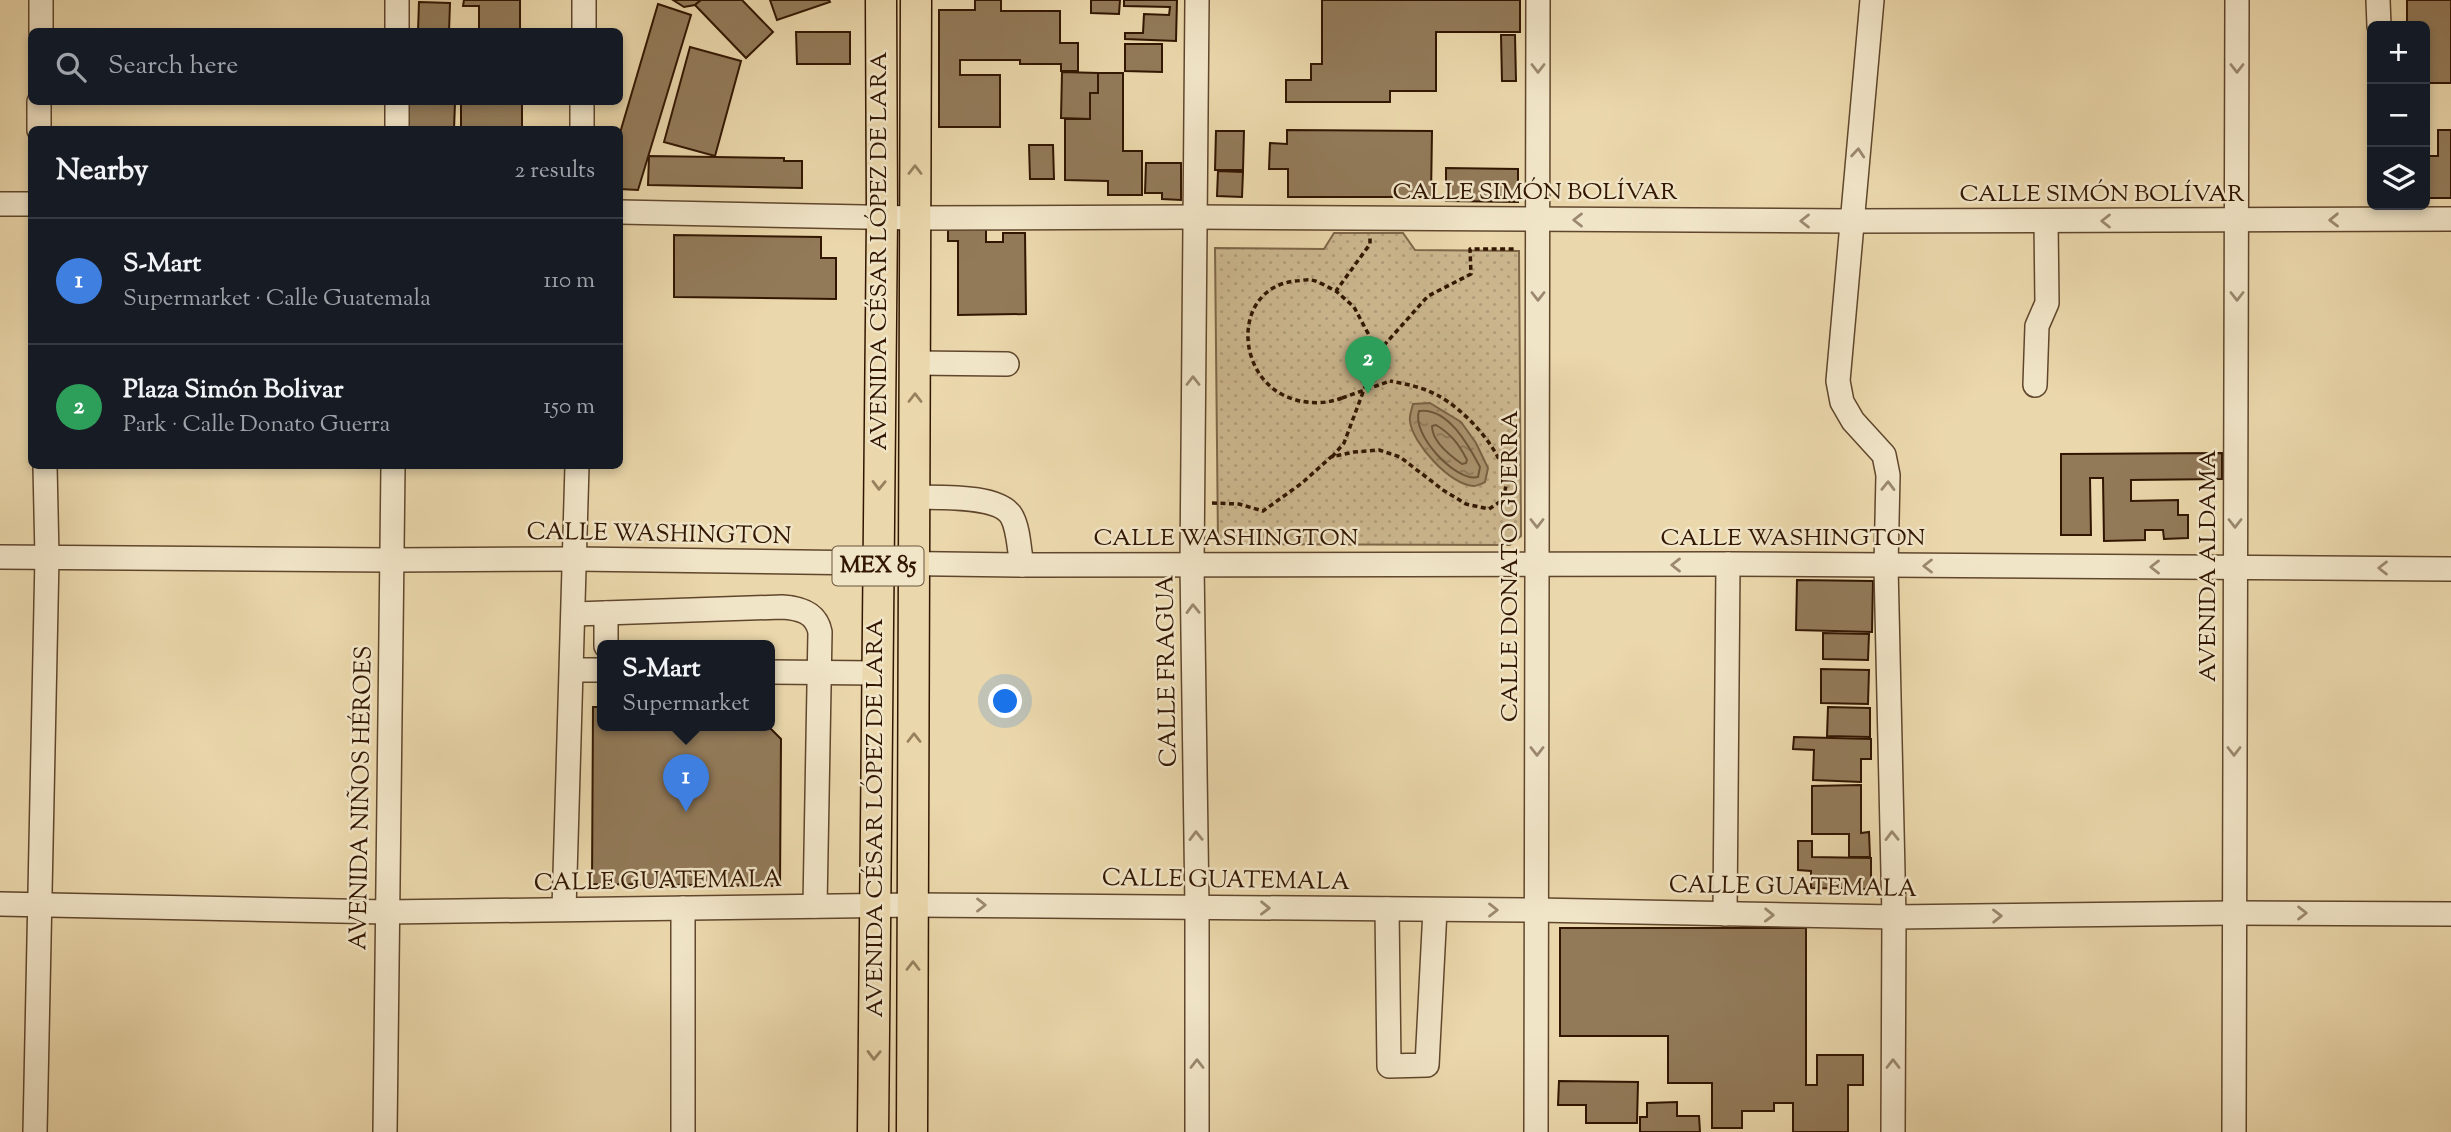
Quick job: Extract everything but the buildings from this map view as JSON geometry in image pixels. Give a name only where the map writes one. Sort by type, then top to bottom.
[{"type":"main road","name":"AVENIDA CÉSAR LÓPEZ DE LARA","points":[[873,1132],[882,217],[881,0]]},
{"type":"main road","name":"AVENIDA CÉSAR LÓPEZ DE LARA","points":[[912,1132],[915,0]]},
{"type":"street","points":[[40,28],[41,0]]},
{"type":"street","points":[[397,0],[397,28]]},
{"type":"street","points":[[584,0],[584,28]]},
{"type":"street","name":"CALLE FRAGUA","points":[[1197,0],[1192,565],[1197,1132]]},
{"type":"street","name":"CALLE DONATO GUERRA","points":[[1536,1132],[1538,0]]},
{"type":"street","points":[[1872,0],[1838,381],[1842,402],[1853,421],[1884,455],[1888,475],[1886,566],[1894,917],[1893,1132]]},
{"type":"street","name":"AVENIDA ALDAMA","points":[[2234,1132],[2237,0]]},
{"type":"street","points":[[2378,0],[2379,21]]},
{"type":"street","points":[[39,105],[39,126]]},
{"type":"street","points":[[397,105],[397,126]]},
{"type":"street","points":[[582,105],[582,126]]},
{"type":"street","points":[[0,204],[28,204]]},
{"type":"street","name":"CALLE SIMÓN BOLÍVAR","points":[[623,212],[915,218],[1194,216],[1852,221],[2451,219]]},
{"type":"street","points":[[2035,385],[2038,326],[2047,303],[2046,221]]},
{"type":"street","points":[[915,363],[1007,363]]},
{"type":"street","points":[[35,1132],[47,557],[45,469]]},
{"type":"street","name":"AVENIDA NIÑOS HÉROES","points":[[385,1132],[393,469]]},
{"type":"street","points":[[565,909],[577,469]]},
{"type":"street","points":[[914,496],[986,501],[999,505],[1013,518],[1022,565]]},
{"type":"street","name":"CALLE WASHINGTON","points":[[0,556],[1022,565],[1728,564],[2451,569]]},
{"type":"street","points":[[1725,914],[1728,564]]},
{"type":"street","points":[[575,614],[782,607],[804,610],[819,626],[815,906]]},
{"type":"street","points":[[606,613],[606,640]]},
{"type":"street","points":[[572,670],[597,670]]},
{"type":"street","points":[[775,672],[877,673]]},
{"type":"street","name":"CALLE GUATEMALA","points":[[0,904],[387,912],[913,905],[1537,910],[1894,917],[2233,913],[2451,914]]},
{"type":"street","points":[[683,908],[683,1132]]},
{"type":"street","points":[[1387,909],[1389,1066],[1427,1065],[1434,910]]},
{"type":"path","points":[[1336,291],[1370,244],[1370,218]]},
{"type":"path","points":[[1193,503],[1239,504],[1263,511],[1303,483],[1344,443],[1378,352],[1427,296],[1471,274],[1470,249],[1538,249]]},
{"type":"path","points":[[1331,457],[1379,450],[1400,457],[1466,504],[1489,509],[1504,499],[1506,483],[1500,463],[1484,437],[1461,413],[1438,396],[1412,385],[1390,381],[1329,403],[1297,401],[1275,391],[1259,376],[1248,350],[1247,328],[1259,300],[1283,283],[1311,280],[1336,291],[1354,307],[1378,352]]},
{"type":"shaded area","points":[[1334,233],[1403,233],[1415,250],[1519,251],[1521,536],[1510,545],[1218,544],[1215,248],[1324,249]]},
{"type":"water","points":[[1430,403],[1461,422],[1476,443],[1488,468],[1485,482],[1474,486],[1455,479],[1425,451],[1412,430],[1410,417],[1413,404]]},
{"type":"place","name":"Plaza Simón Bolivar","points":[[1368,394]]},
{"type":"place","name":"S-Mart","points":[[686,812]]}]
